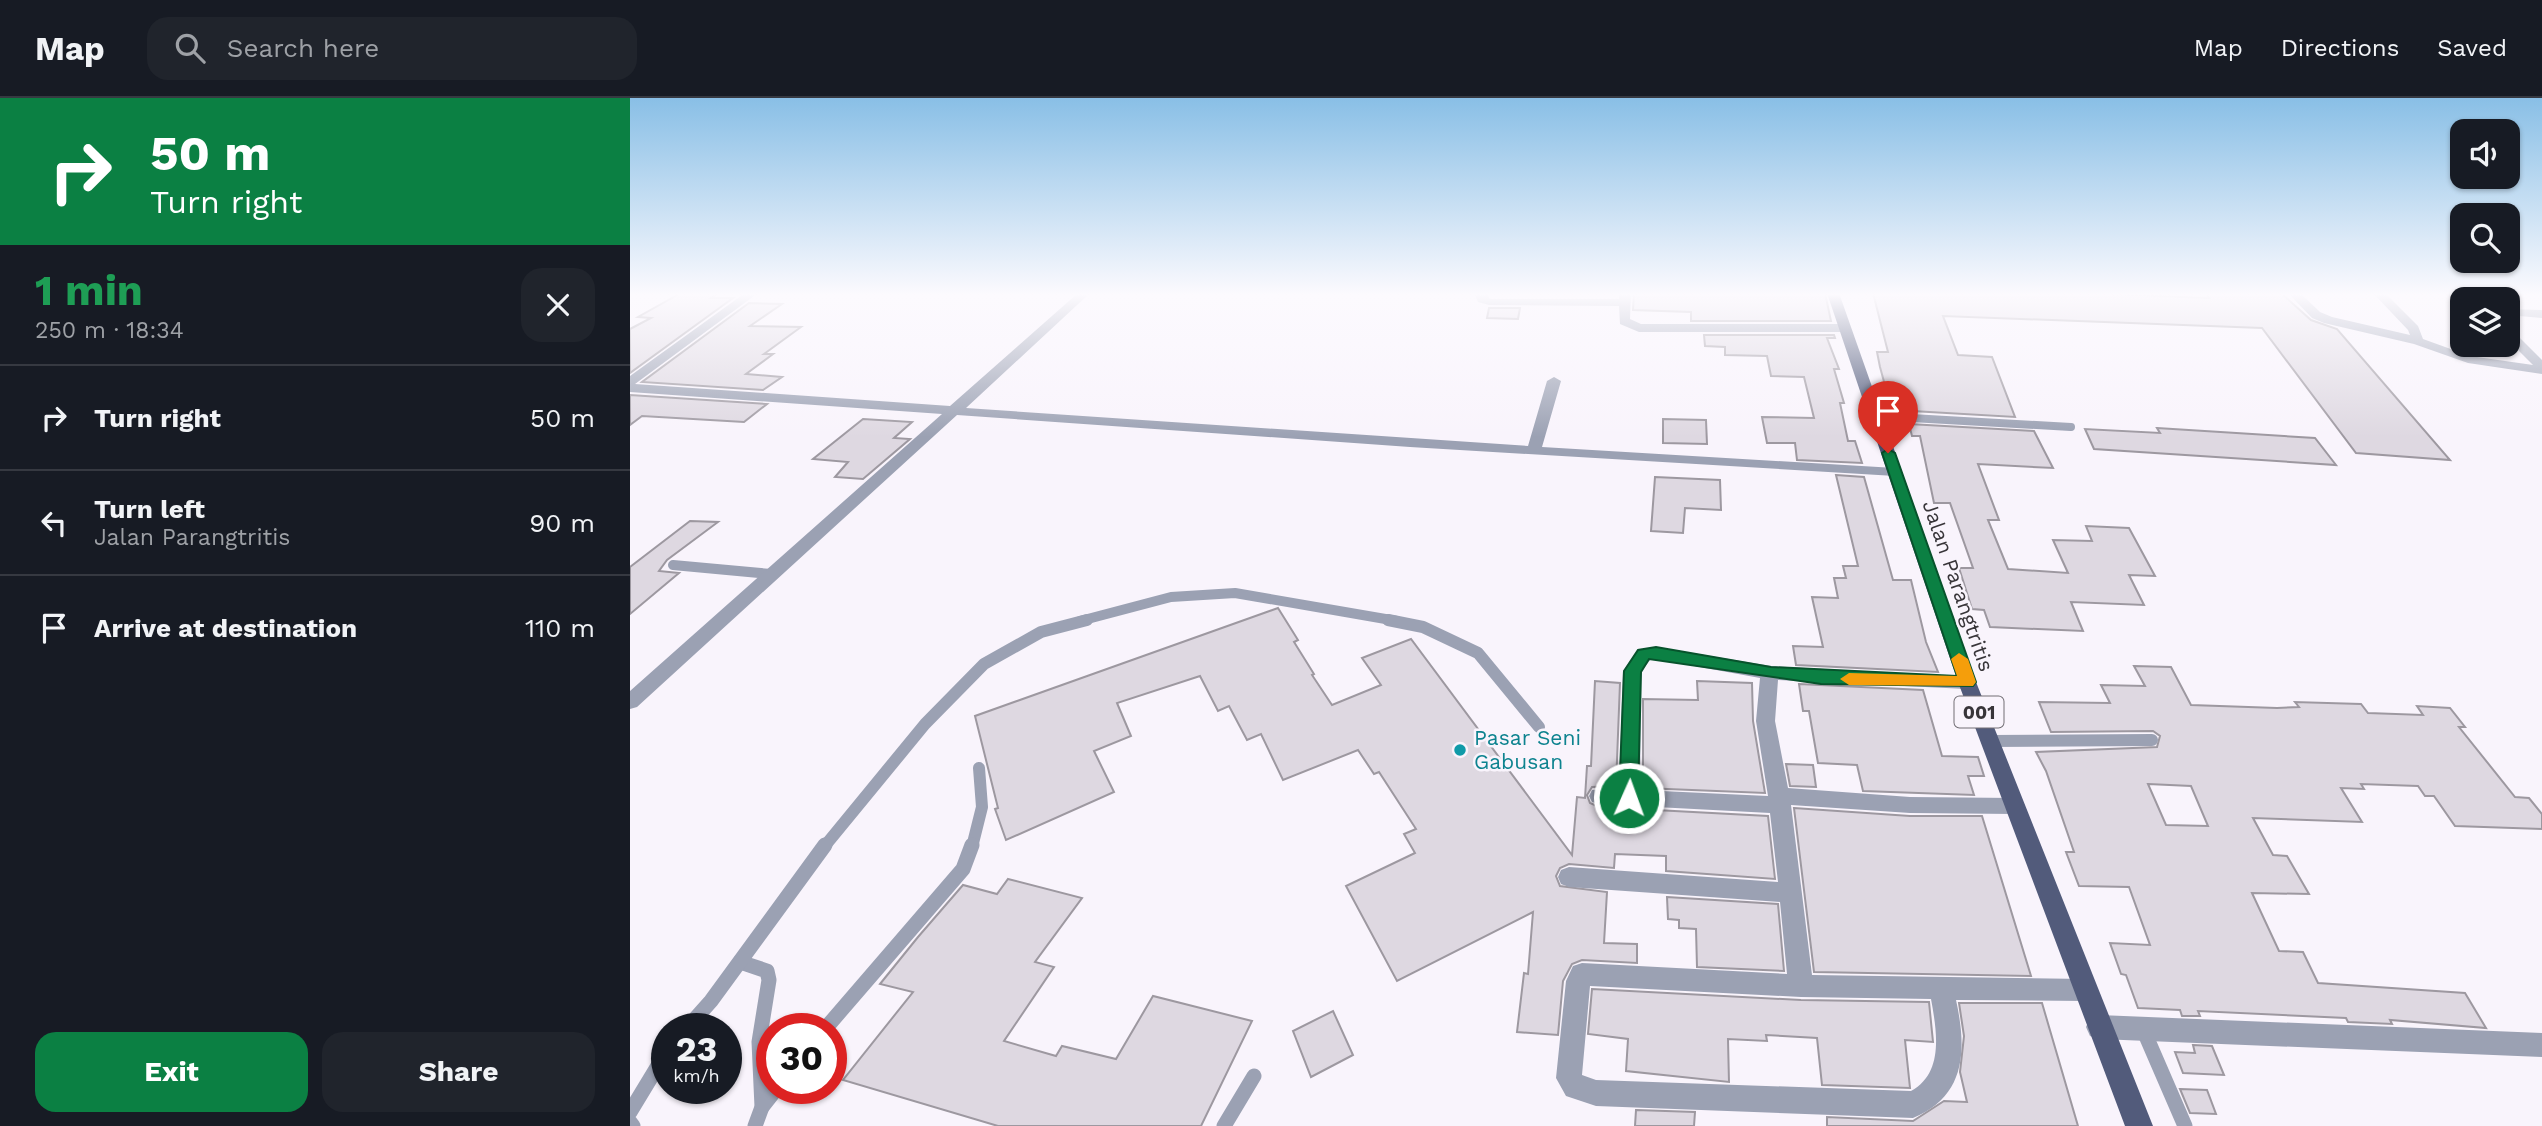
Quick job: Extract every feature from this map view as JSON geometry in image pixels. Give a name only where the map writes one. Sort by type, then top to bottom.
[{"type":"main road","name":"Jalan Parangtritis","points":[[1850,341],[1967,682],[2139,1126]]},
{"type":"street","points":[[631,387],[691,341]]},
{"type":"street","points":[[630,702],[1030,341]]},
{"type":"street","points":[[2418,341],[2468,359],[2542,368]]},
{"type":"street","points":[[2520,345],[2542,368]]},
{"type":"street","points":[[1534,451],[1554,381]]},
{"type":"street","points":[[631,387],[1409,443],[1895,472]]},
{"type":"street","points":[[1629,798],[1632,671],[1639,659],[1656,653],[1771,673],[1967,682]]},
{"type":"street","points":[[1771,673],[1766,686],[1766,714],[1801,986]]},
{"type":"street","points":[[1599,796],[2014,806]]},
{"type":"street","points":[[1569,877],[1790,893]]},
{"type":"street","points":[[1941,988],[1951,1029],[1951,1053],[1933,1094],[1913,1105],[1596,1093],[1571,1083],[1578,981],[1581,974],[1801,986],[2085,990]]},
{"type":"street","points":[[2099,1027],[2542,1045]]},
{"type":"lane","points":[[1876,416],[2071,427]]},
{"type":"lane","points":[[673,565],[771,574]]},
{"type":"lane","points":[[699,1013],[740,962],[843,821],[925,724],[984,664],[1041,632],[1114,610],[1171,597],[1235,593],[1423,627],[1478,653],[1539,727]]},
{"type":"lane","points":[[1990,741],[2152,740]]},
{"type":"lane","points":[[839,1013],[963,869],[979,828],[982,807],[979,768]]},
{"type":"lane","points":[[740,962],[767,971],[769,981],[759,1042],[762,1107]]},
{"type":"lane","points":[[2143,1029],[2185,1126]]},
{"type":"lane","points":[[1224,1126],[1254,1076]]},
{"type":"lane","points":[[630,1112],[651,1077]]},
{"type":"lane","points":[[755,1126],[764,1104]]},
{"type":"building","points":[[630,341],[674,341],[630,373]]},
{"type":"building","points":[[698,341],[782,341],[764,354],[773,354],[746,374],[782,377],[763,390],[642,382]]},
{"type":"building","points":[[1705,341],[1828,341],[1839,369],[1834,369],[1844,403],[1840,403],[1848,441],[1855,441],[1862,463],[1797,460],[1795,443],[1767,443],[1762,417],[1814,418],[1804,377],[1771,376],[1767,356],[1725,355],[1725,347],[1705,346]]},
{"type":"building","points":[[1885,341],[1953,341],[1958,355],[1992,357],[2015,417],[1895,410],[1890,389],[1886,389],[1877,352],[1888,352]]},
{"type":"building","points":[[2272,341],[2347,341],[2450,460],[2356,453]]},
{"type":"building","points":[[630,395],[767,404],[744,422],[642,416],[630,425]]},
{"type":"building","points":[[863,419],[912,422],[894,438],[910,439],[863,479],[835,477],[848,462],[813,459]]},
{"type":"building","points":[[1663,419],[1706,420],[1707,444],[1663,443]]},
{"type":"building","points":[[1909,424],[2034,431],[2053,468],[1978,464],[1999,520],[1988,520],[2008,569],[2068,573],[2053,540],[2092,541],[2086,526],[2129,528],[2155,576],[2129,575],[2144,605],[2071,602],[2083,631],[1990,627],[1984,610],[1972,609],[1959,568],[1973,568],[1950,503],[1934,503],[1920,436],[1912,436]]},
{"type":"building","points":[[2157,428],[2315,438],[2336,465],[2094,449],[2085,429],[2160,433]]},
{"type":"building","points":[[1836,475],[1864,477],[1893,580],[1911,580],[1926,642],[1938,672],[1796,665],[1793,646],[1823,647],[1812,597],[1838,598],[1834,578],[1846,578],[1843,566],[1858,566]]},
{"type":"building","points":[[1655,477],[1720,480],[1721,510],[1685,508],[1683,533],[1651,531]]},
{"type":"building","points":[[690,521],[718,522],[667,560],[659,571],[679,573],[630,614],[630,567]]},
{"type":"building","points":[[1278,608],[1298,640],[1294,642],[1314,674],[1312,675],[1332,705],[1381,685],[1362,658],[1411,639],[1572,855],[1577,797],[1585,798],[1587,766],[1591,766],[1595,681],[1620,683],[1616,786],[1592,787],[1587,795],[1590,803],[1599,807],[1768,816],[1775,879],[1666,871],[1666,856],[1615,854],[1614,868],[1569,864],[1560,868],[1556,876],[1560,886],[1607,892],[1604,943],[1637,944],[1637,963],[1582,960],[1572,964],[1563,981],[1558,1035],[1517,1032],[1524,973],[1528,974],[1533,912],[1397,981],[1346,886],[1415,853],[1404,834],[1416,829],[1379,772],[1374,774],[1358,750],[1283,780],[1261,734],[1247,740],[1229,706],[1218,711],[1200,676],[1117,703],[1131,736],[1094,751],[1114,792],[1006,840],[995,809],[998,808],[975,716]]},
{"type":"building","points":[[2134,666],[2171,667],[2191,705],[2277,708],[2299,707],[2295,702],[2361,704],[2368,713],[2423,715],[2417,706],[2450,708],[2465,727],[2459,727],[2515,797],[2529,798],[2542,814],[2542,829],[2455,826],[2434,796],[2425,796],[2418,786],[2361,784],[2364,789],[2341,788],[2362,822],[2253,818],[2273,855],[2287,856],[2309,894],[2252,893],[2279,951],[2303,952],[2318,983],[2465,993],[2486,1028],[2390,1020],[2392,1024],[2348,1022],[2346,1018],[2198,1011],[2200,1016],[2182,1016],[2180,1010],[2138,1008],[2126,975],[2121,974],[2110,943],[2150,945],[2129,887],[2079,886],[2066,852],[2074,852],[2046,771],[2036,752],[2157,747],[2160,736],[2153,731],[2051,732],[2039,702],[2110,703],[2101,685],[2145,686]],"holes":[[[2148,784],[2191,786],[2208,826],[2166,825]]]},
{"type":"building","points":[[1697,681],[1752,683],[1753,721],[1765,793],[1643,788],[1643,699],[1698,700]]},
{"type":"building","points":[[1799,684],[1923,690],[1942,756],[1978,757],[1984,776],[1968,776],[1974,795],[1863,791],[1857,765],[1818,763],[1809,711],[1803,711]]},
{"type":"building","points":[[1786,764],[1813,765],[1816,787],[1790,786]]},
{"type":"building","points":[[1794,808],[1910,816],[1982,816],[2031,976],[1814,972]]},
{"type":"building","points":[[1008,879],[1082,898],[1035,962],[1054,967],[1004,1041],[1056,1056],[1062,1046],[1116,1059],[1153,996],[1252,1021],[1201,1126],[998,1126],[847,1081],[847,1075],[913,992],[880,984],[963,885],[997,894]]},
{"type":"building","points":[[1667,897],[1778,904],[1784,971],[1697,967],[1696,929],[1679,928],[1679,920],[1668,919]]},
{"type":"building","points":[[1592,989],[1801,1000],[1929,1002],[1933,1042],[1905,1040],[1910,1088],[1822,1085],[1817,1038],[1766,1035],[1767,1041],[1728,1039],[1729,1082],[1626,1071],[1628,1039],[1588,1034]]},
{"type":"building","points":[[1959,1003],[2042,1003],[2078,1126],[1827,1126],[1827,1117],[1913,1121],[1944,1101],[1967,1102],[1960,1072],[1964,1036]]},
{"type":"building","points":[[1333,1011],[1353,1055],[1311,1077],[1293,1031]]},
{"type":"building","points":[[2193,1045],[2212,1046],[2224,1075],[2183,1073],[2175,1052],[2195,1053]]},
{"type":"building","points":[[2180,1089],[2207,1090],[2216,1114],[2190,1113]]},
{"type":"building","points":[[1636,1110],[1695,1112],[1694,1126],[1635,1126]]},
{"type":"slow traffic","points":[[1849,679],[1967,682],[1959,659]]},
{"type":"place","name":"Pasar Seni Gabusan","points":[[1460,750]]},
{"type":"route","points":[[1629,798],[1632,671],[1644,654],[1656,653],[1771,673],[1821,678],[1967,682],[1888,453]]}]
